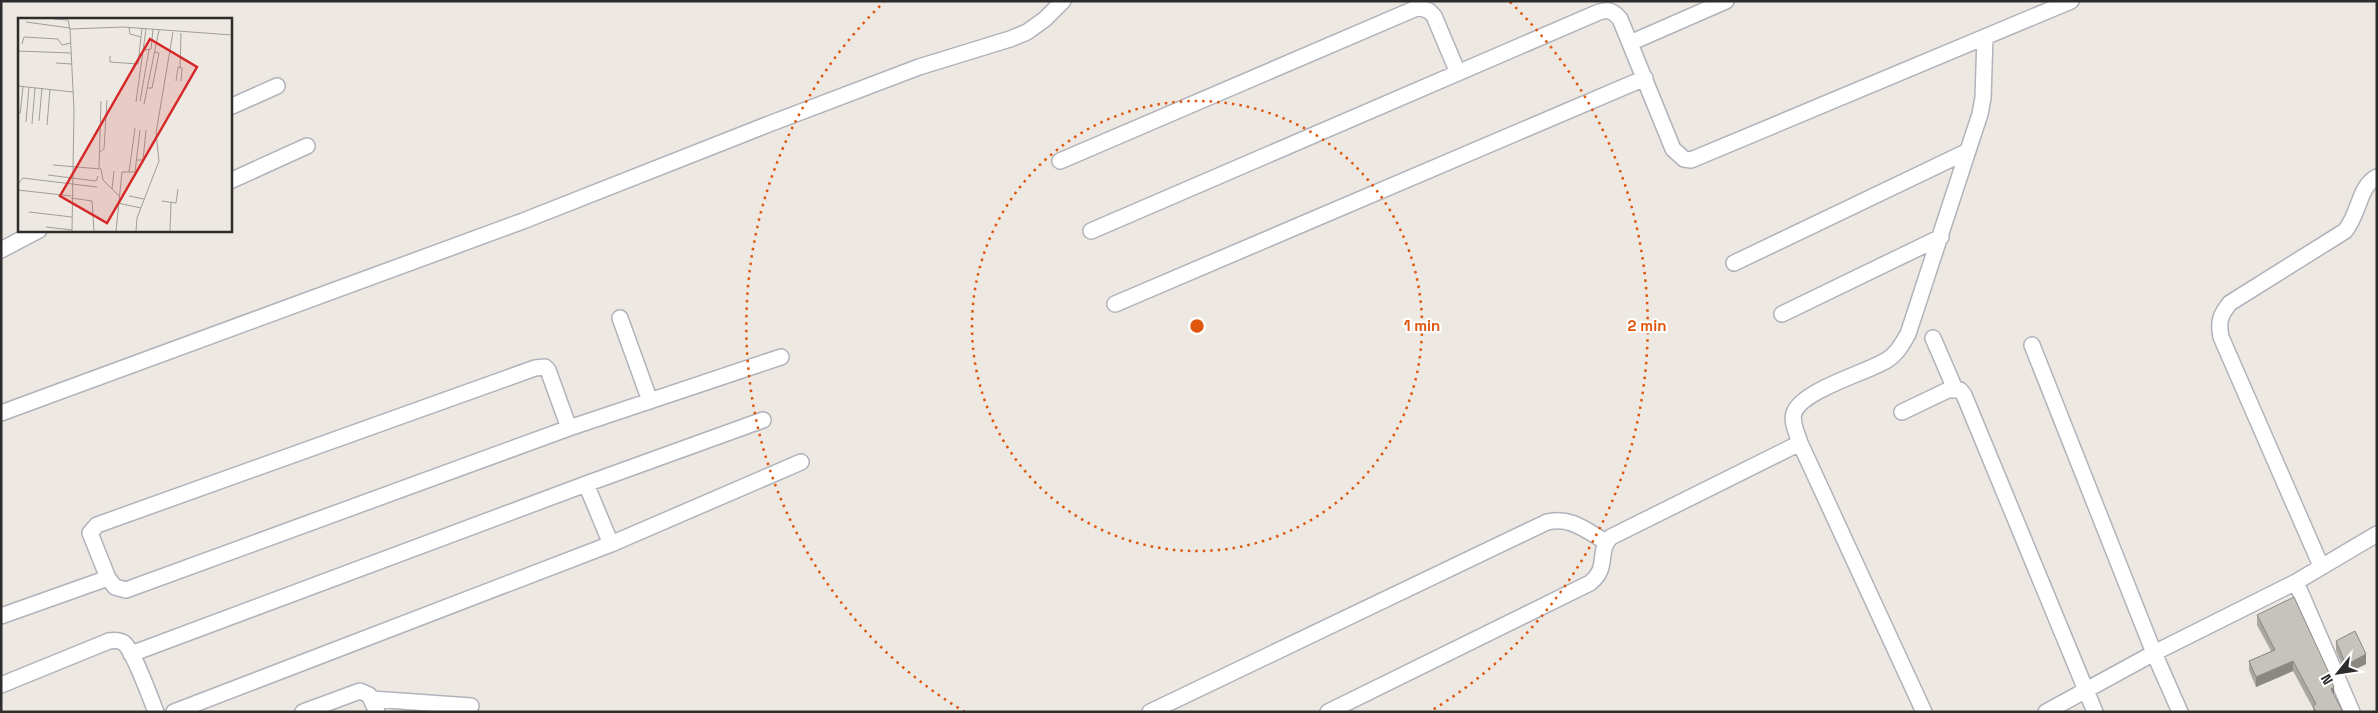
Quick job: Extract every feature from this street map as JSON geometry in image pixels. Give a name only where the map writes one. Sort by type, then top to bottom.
[{"type":"street","points":[[1,413],[523,221],[769,124],[911,71],[1010,39],[1027,32],[1045,19],[1063,1]]},
{"type":"street","points":[[1630,43],[1726,1]]},
{"type":"street","points":[[1091,232],[1607,10],[1614,12],[1620,19],[1673,148],[1684,159],[1691,160],[2071,1]]},
{"type":"street","points":[[1060,161],[1419,8],[1429,11],[1434,16],[1458,73]]},
{"type":"street","points":[[1924,712],[1800,442],[1793,419],[1794,411],[1809,397],[1887,360],[1901,348],[1908,334],[1941,238],[1983,98],[1985,37]]},
{"type":"street","points":[[1116,304],[1645,78]]},
{"type":"street","points":[[231,107],[277,86]]},
{"type":"street","points":[[231,181],[307,146]]},
{"type":"street","points":[[1734,263],[1968,151]]},
{"type":"street","points":[[2321,566],[2221,337],[2218,324],[2221,313],[2230,303],[2345,230],[2357,213],[2365,188],[2377,178]]},
{"type":"street","points":[[1,250],[37,231]]},
{"type":"street","points":[[1782,314],[1941,238]]},
{"type":"street","points":[[620,318],[650,401]]},
{"type":"street","points":[[1933,338],[1955,389]]},
{"type":"street","points":[[2032,345],[2154,653],[2180,712]]},
{"type":"street","points":[[570,428],[548,370],[545,367],[535,368],[97,525],[90,534],[108,578],[115,588],[126,590],[570,428],[781,357]]},
{"type":"street","points":[[1902,412],[1948,390],[1960,390],[1964,395],[2095,712]]},
{"type":"street","points":[[131,654],[763,420]]},
{"type":"street","points":[[1328,712],[1590,583],[1601,571],[1606,542],[1611,537],[1800,442]]},
{"type":"street","points":[[174,712],[611,544],[801,462]]},
{"type":"street","points":[[586,484],[611,544]]},
{"type":"street","points":[[1150,712],[1547,522],[1556,519],[1568,520],[1606,542]]},
{"type":"street","points":[[2046,712],[2154,653],[2296,582],[2377,534]]},
{"type":"street","points":[[1,616],[108,578]]},
{"type":"street","points":[[2296,582],[2352,712]]},
{"type":"street","points":[[1,684],[109,640],[123,642],[131,654],[156,712]]},
{"type":"street","points":[[303,712],[360,691],[369,695],[374,705],[471,706]]},
{"type":"building","points":[[2294,597],[2329,673],[2334,687],[2331,689],[2343,712],[2316,712],[2313,706],[2316,704],[2293,661],[2256,677],[2249,661],[2275,650],[2257,615]]},
{"type":"building","points":[[2355,631],[2366,654],[2346,665],[2336,641]]}]
